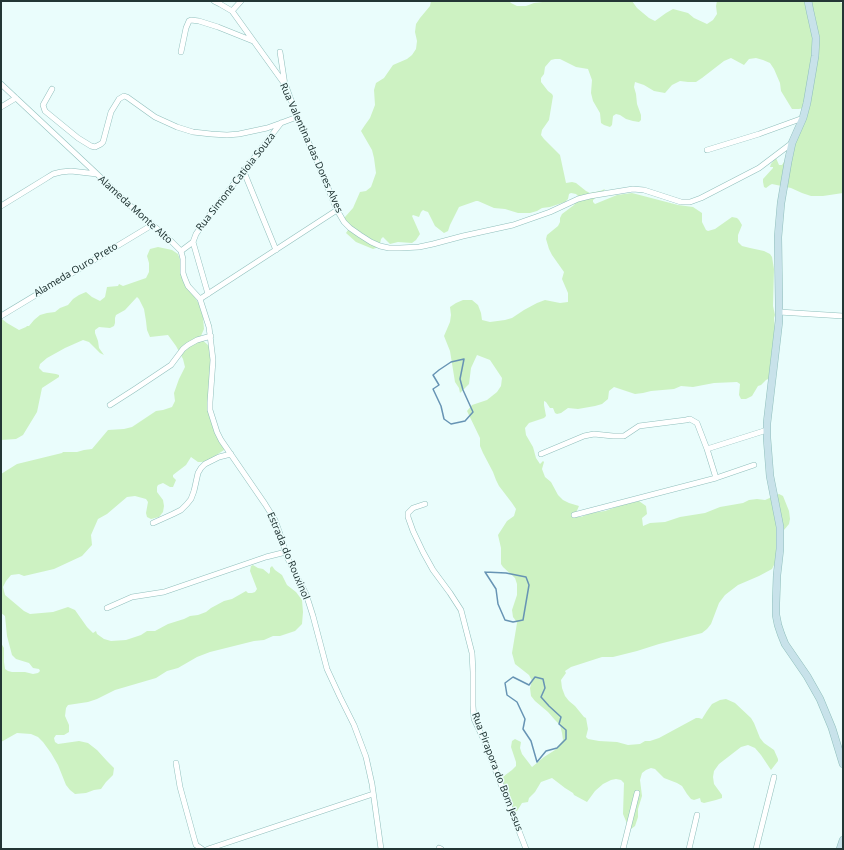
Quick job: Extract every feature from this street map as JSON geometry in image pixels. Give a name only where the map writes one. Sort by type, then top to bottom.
[{"type":"street","name":"Rua Valentina das Dores Alves","points":[[214,1],[232,11],[286,86],[297,117],[337,210],[344,222],[350,228],[371,242],[380,246],[389,248],[419,247],[433,244],[513,225],[550,212],[578,199],[596,195],[644,190],[681,202],[690,202],[701,198],[758,168],[792,143]]},
{"type":"street","points":[[232,11],[241,1]]},
{"type":"street","points":[[808,1],[816,38],[816,47],[803,118],[792,143],[781,203],[778,237],[779,312],[767,430],[770,476],[780,527],[776,603],[778,625],[785,644],[807,676],[820,699],[832,728],[843,764]]},
{"type":"street","points":[[181,52],[187,24],[191,20],[199,20],[253,41]]},
{"type":"street","points":[[280,52],[286,86]]},
{"type":"street","points":[[1,84],[97,174]]},
{"type":"street","points":[[52,89],[43,105],[45,111],[78,138],[95,147],[103,142],[113,107],[118,99],[124,96],[155,117],[194,132],[227,135],[240,134],[281,124],[297,117]]},
{"type":"street","points":[[1,107],[16,98]]},
{"type":"street","points":[[708,150],[748,138],[803,118]]},
{"type":"street","name":"Rua Simone Catioia Souza","points":[[181,251],[193,242],[200,228],[281,124]]},
{"type":"street","name":"Alameda Monte Alto","points":[[1,206],[54,174],[71,170],[97,174],[181,251]]},
{"type":"street","points":[[244,172],[276,250]]},
{"type":"street","points":[[200,299],[337,210]]},
{"type":"street","name":"Alameda Ouro Preto","points":[[1,316],[152,225]]},
{"type":"street","name":"Rua Simone Catioia Souza","points":[[193,242],[208,294]]},
{"type":"street","name":"Estrada do Rouxinol","points":[[181,251],[185,279],[188,286],[200,299],[210,336],[214,360],[210,410],[217,432],[273,516],[295,574],[306,594],[327,669],[363,747],[370,775],[381,849]]},
{"type":"street","points":[[779,312],[843,316]]},
{"type":"street","points":[[110,405],[171,365],[183,349],[188,345],[197,340],[210,336]]},
{"type":"street","points":[[541,454],[584,436],[594,434],[624,436],[639,426],[690,419],[697,423],[699,427],[716,478]]},
{"type":"street","points":[[707,448],[767,430]]},
{"type":"street","points":[[153,523],[181,510],[188,504],[194,491],[198,473],[205,464],[219,457],[231,454]]},
{"type":"street","points":[[574,515],[716,478],[754,465]]},
{"type":"street","name":"Rua Pirapora do Bom Jesus","points":[[425,504],[413,508],[408,513],[408,517],[413,531],[433,570],[461,610],[472,653],[472,706],[474,719],[526,849]]},
{"type":"street","points":[[107,608],[132,597],[168,591],[266,557],[286,552]]},
{"type":"street","points":[[176,763],[180,787],[194,838],[196,844],[202,849]]},
{"type":"street","points":[[756,849],[774,777]]},
{"type":"street","points":[[623,849],[637,793]]},
{"type":"street","points":[[208,849],[373,794]]},
{"type":"street","points":[[689,849],[697,815]]},
{"type":"street","points":[[840,849],[843,840]]},
{"type":"green space","points":[[431,1],[509,1],[517,6],[526,6],[534,3],[551,1],[632,1],[637,8],[655,21],[673,9],[688,13],[694,18],[707,24],[713,20],[717,14],[717,1],[838,1],[843,4],[843,193],[811,196],[791,188],[772,184],[766,188],[764,187],[763,179],[773,168],[770,167],[771,164],[776,158],[779,165],[782,165],[794,146],[803,108],[792,109],[781,91],[780,83],[774,69],[770,63],[763,60],[756,58],[749,59],[744,65],[731,58],[724,61],[696,82],[680,81],[672,85],[665,93],[654,91],[635,82],[634,87],[641,120],[639,122],[633,121],[616,114],[613,116],[612,125],[610,127],[601,123],[600,113],[593,101],[591,93],[592,80],[588,69],[576,67],[560,59],[555,59],[551,60],[545,67],[544,74],[541,78],[541,82],[553,96],[549,120],[542,130],[541,135],[560,155],[566,183],[576,183],[590,193],[605,189],[593,200],[595,204],[617,195],[632,193],[678,205],[693,207],[702,213],[702,222],[708,231],[715,229],[732,217],[737,218],[742,225],[738,235],[738,242],[742,246],[764,251],[770,254],[774,269],[773,306],[775,315],[776,341],[771,355],[773,357],[770,363],[772,377],[758,386],[752,396],[746,399],[741,399],[739,395],[740,384],[737,382],[714,383],[693,387],[681,386],[674,389],[635,394],[614,387],[609,391],[608,399],[602,404],[578,409],[568,408],[557,414],[553,408],[550,408],[544,401],[546,416],[529,423],[525,428],[526,435],[533,447],[536,458],[540,464],[543,461],[544,462],[542,469],[545,477],[551,482],[558,495],[563,500],[579,506],[575,515],[576,517],[605,511],[639,501],[646,506],[647,514],[642,518],[643,526],[650,523],[665,522],[680,517],[705,513],[720,507],[743,503],[749,500],[765,500],[779,494],[783,496],[789,511],[789,524],[784,530],[780,528],[777,537],[776,560],[772,569],[738,585],[725,595],[719,603],[711,624],[702,633],[613,657],[602,657],[571,667],[565,671],[566,673],[561,680],[562,688],[569,701],[586,718],[588,729],[586,737],[588,739],[617,742],[628,745],[640,744],[645,741],[659,738],[696,718],[702,719],[712,704],[726,699],[735,703],[751,718],[760,738],[774,750],[778,759],[771,770],[755,748],[748,745],[741,747],[719,764],[714,771],[714,784],[722,795],[722,798],[704,803],[701,802],[700,798],[694,800],[691,799],[682,786],[664,778],[655,769],[651,768],[646,770],[642,773],[640,780],[642,796],[638,809],[638,817],[635,826],[631,829],[628,826],[623,814],[624,783],[621,780],[616,779],[603,784],[595,791],[587,802],[574,795],[552,778],[541,782],[529,798],[528,802],[522,803],[517,811],[511,812],[500,779],[516,766],[511,747],[512,741],[515,739],[521,742],[520,748],[522,754],[532,767],[555,750],[563,740],[560,725],[531,696],[530,688],[532,681],[529,675],[515,664],[512,653],[517,623],[513,617],[512,610],[517,595],[517,584],[515,578],[501,564],[501,548],[498,535],[507,521],[514,516],[516,509],[496,480],[480,446],[480,438],[467,411],[472,405],[487,400],[497,392],[501,386],[502,378],[490,360],[477,355],[471,368],[469,384],[460,393],[455,382],[450,351],[444,336],[450,322],[450,307],[463,300],[472,300],[478,305],[482,320],[490,322],[512,318],[524,310],[545,300],[560,303],[568,302],[568,293],[562,279],[564,272],[552,255],[546,239],[547,235],[558,226],[562,214],[577,201],[578,196],[571,193],[565,202],[530,213],[518,213],[505,209],[494,208],[476,201],[459,207],[448,231],[444,233],[435,226],[428,212],[423,210],[419,217],[412,216],[420,234],[412,243],[398,242],[390,244],[383,237],[380,244],[373,249],[356,242],[346,233],[348,230],[345,217],[353,208],[360,192],[366,191],[371,187],[376,173],[372,150],[361,131],[370,118],[375,105],[374,90],[376,83],[384,78],[393,65],[407,59],[412,55],[416,49],[416,24],[430,6]]},
{"type":"green space","points":[[158,247],[172,250],[178,254],[191,291],[199,304],[203,317],[204,329],[200,338],[208,345],[212,355],[210,407],[224,445],[224,450],[209,460],[202,462],[198,462],[191,457],[186,465],[173,475],[176,480],[173,487],[163,483],[158,485],[157,492],[163,500],[164,506],[163,512],[159,517],[151,519],[147,517],[146,513],[148,502],[146,499],[135,496],[127,497],[107,514],[98,519],[91,535],[92,545],[82,556],[54,569],[24,576],[19,574],[11,575],[3,587],[5,595],[24,611],[30,614],[53,612],[68,607],[75,610],[93,633],[96,631],[97,634],[104,639],[111,641],[126,640],[141,635],[147,631],[155,631],[168,624],[206,612],[224,601],[232,599],[246,591],[248,593],[255,592],[257,589],[250,571],[251,566],[253,565],[263,569],[269,574],[272,566],[282,575],[287,585],[296,592],[302,600],[302,624],[295,631],[280,636],[273,636],[264,640],[210,652],[197,657],[178,668],[167,671],[156,678],[115,690],[88,702],[68,705],[65,716],[69,725],[69,732],[64,735],[56,735],[54,738],[55,742],[58,744],[79,741],[88,743],[114,768],[113,775],[101,789],[75,794],[66,785],[58,765],[51,753],[38,737],[31,734],[17,733],[1,742],[1,643],[4,648],[5,669],[12,672],[25,672],[33,674],[40,671],[39,669],[33,668],[29,663],[16,659],[12,655],[7,636],[5,616],[1,613],[1,474],[17,464],[63,452],[77,452],[92,449],[108,430],[132,427],[156,411],[172,407],[175,401],[174,393],[185,367],[183,359],[168,335],[150,337],[147,330],[144,309],[137,297],[125,310],[116,315],[114,326],[110,328],[99,327],[95,330],[99,348],[104,355],[89,342],[83,340],[47,358],[40,364],[39,368],[43,372],[56,374],[59,375],[59,377],[42,388],[37,412],[23,435],[16,439],[1,440],[1,320],[2,319],[19,330],[29,326],[40,315],[55,312],[68,305],[79,295],[86,292],[100,301],[105,297],[107,287],[118,286],[119,284],[123,286],[146,278],[149,272],[147,256],[150,249]]},
{"type":"waterway","points":[[464,359],[460,379],[463,390],[473,412],[465,421],[451,424],[444,419],[441,406],[433,389],[439,385],[433,375],[451,362],[464,359]]},
{"type":"waterway","points":[[485,572],[506,573],[526,577],[529,585],[523,620],[513,622],[505,620],[498,604],[496,589],[485,572]]},
{"type":"waterway","points":[[513,677],[529,685],[535,677],[543,679],[545,688],[541,697],[561,717],[559,724],[566,730],[566,739],[557,748],[546,751],[537,762],[531,741],[523,729],[525,719],[517,702],[507,695],[505,683],[513,677]]}]
